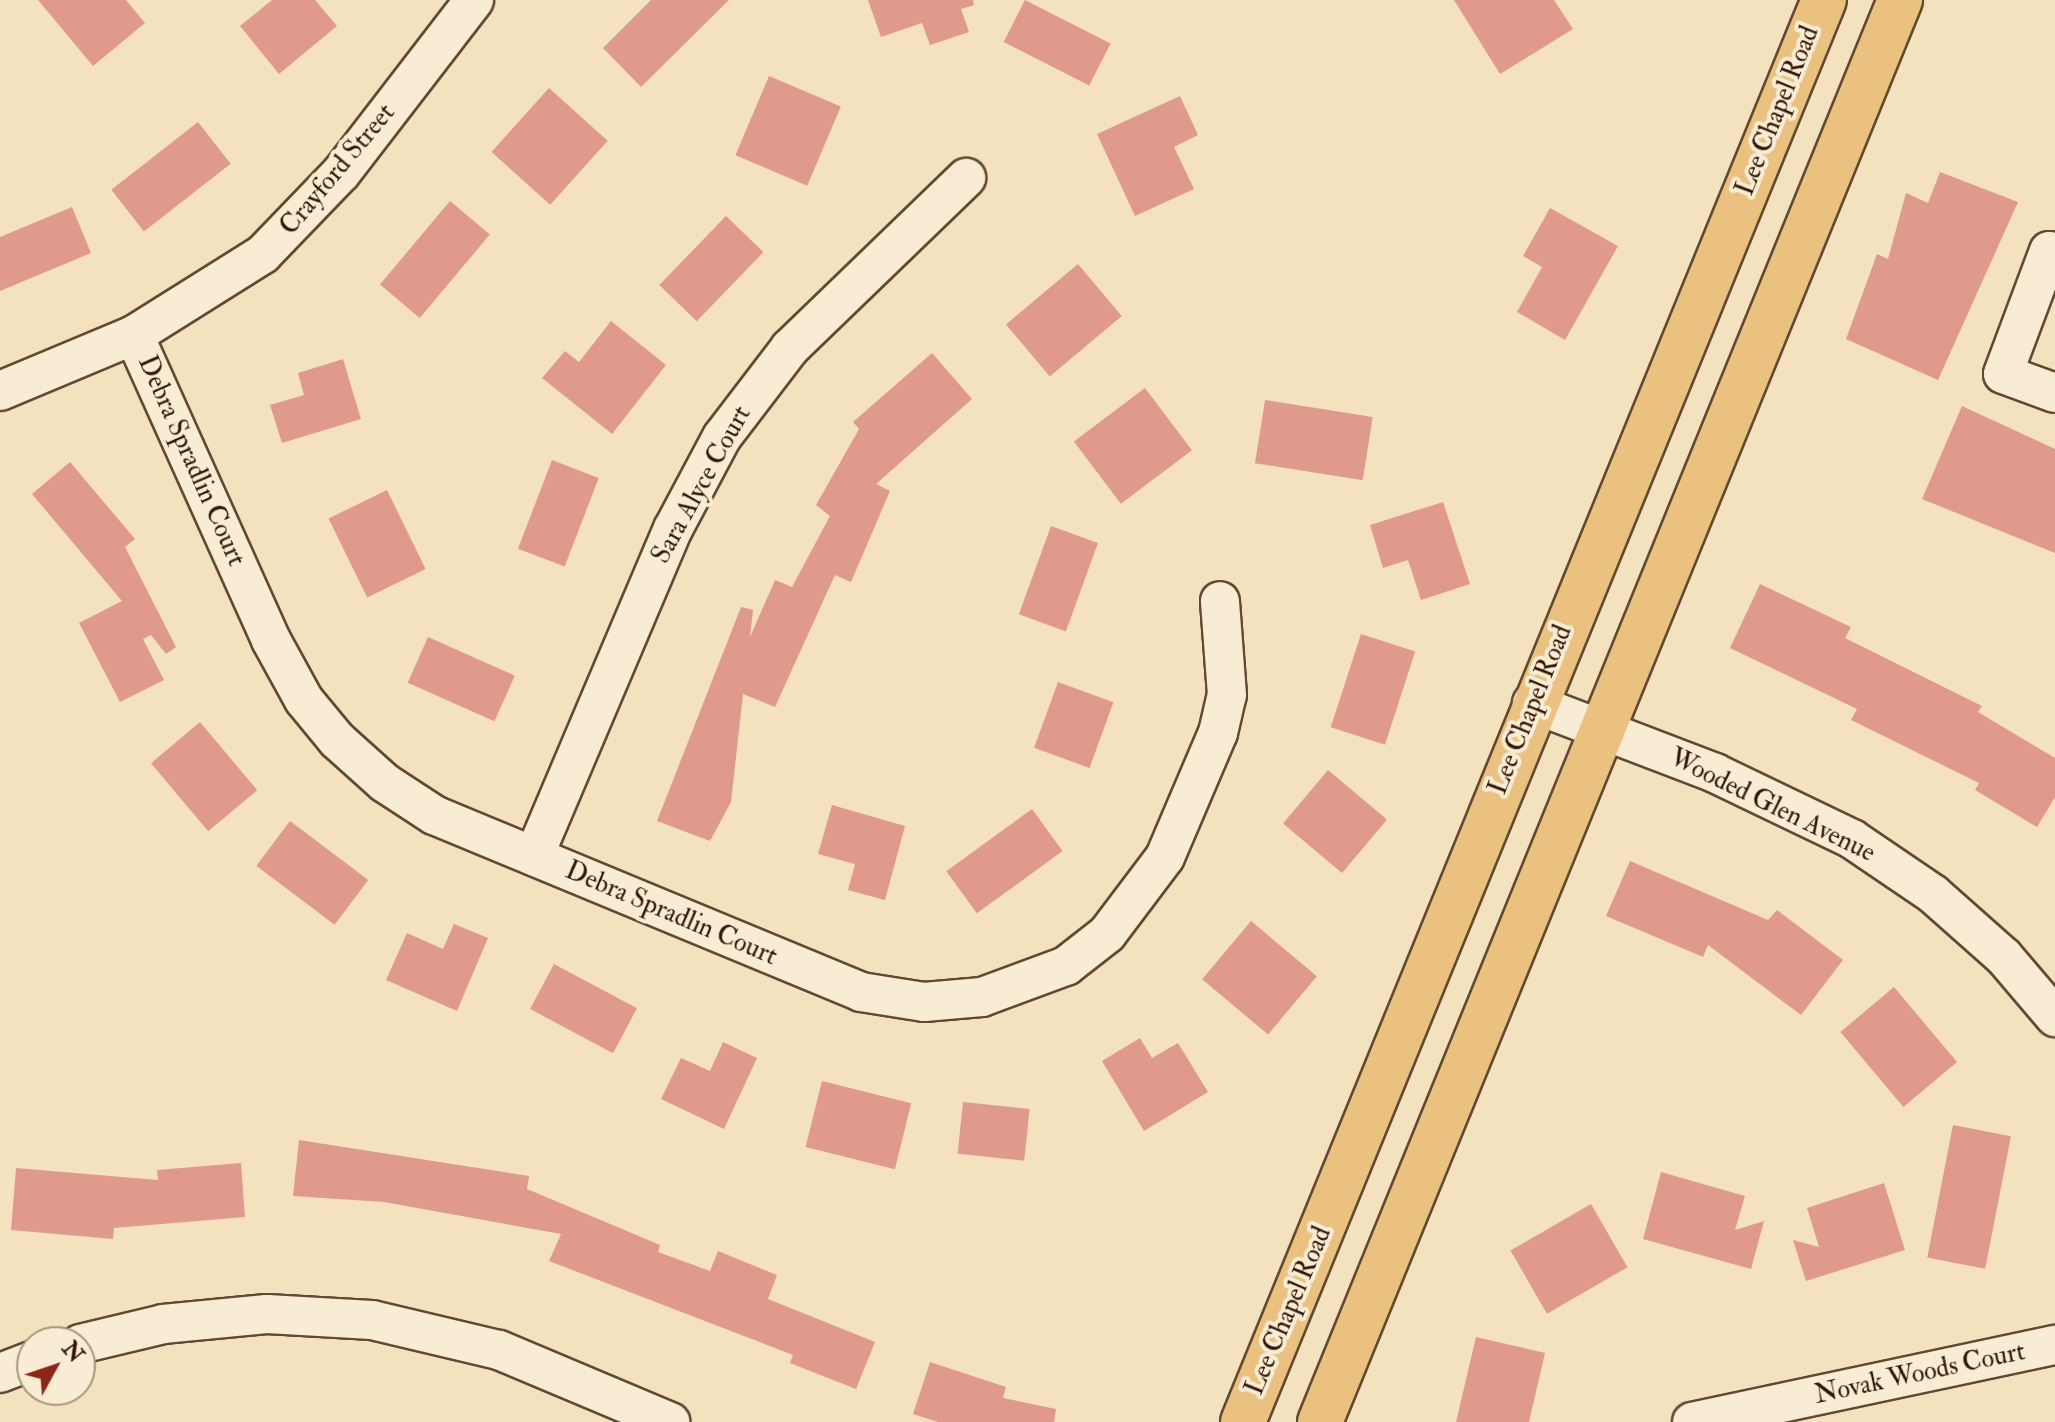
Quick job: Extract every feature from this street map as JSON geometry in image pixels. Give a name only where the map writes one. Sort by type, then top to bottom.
[{"type":"main road","name":"Lee Chapel Road","points":[[1243,1422],[1532,703],[1824,0]]},
{"type":"main road","points":[[1320,1422],[1900,0]]},
{"type":"street","name":"Crayford Street","points":[[0,391],[134,335],[232,277],[297,224],[474,0]]},
{"type":"street","name":"Sara Alyce Court","points":[[534,856],[673,529],[722,437],[790,348],[966,178]]},
{"type":"street","points":[[2055,253],[2049,251],[2003,374],[2055,393]]},
{"type":"street","name":"Debra Spradlin Court","points":[[134,335],[304,700],[385,783],[434,815],[861,992],[924,1002],[982,997],[1026,985],[1066,966],[1107,934],[1165,857],[1227,695],[1220,601]]},
{"type":"street","name":"Wooded Glen Avenue","points":[[1532,703],[1602,726],[1852,839],[1933,894],[2004,957],[2055,1017]]},
{"type":"street","points":[[96,1340],[163,1324],[267,1314],[372,1320],[499,1350],[670,1422]]},
{"type":"street","name":"Novak Woods Court","points":[[1692,1422],[2055,1345]]},
{"type":"building","points":[[38,0],[126,0],[145,23],[93,66]]},
{"type":"building","points":[[272,0],[315,0],[337,26],[279,74],[240,26]]},
{"type":"building","points":[[651,0],[729,0],[641,87],[603,48]]},
{"type":"building","points":[[868,0],[973,0],[974,5],[961,9],[969,32],[930,45],[922,23],[881,37]]},
{"type":"building","points":[[1025,0],[1111,44],[1089,85],[1004,42]]},
{"type":"building","points":[[1454,0],[1554,0],[1573,29],[1500,74]]},
{"type":"building","points":[[769,76],[841,106],[807,186],[735,155]]},
{"type":"building","points":[[549,88],[608,141],[550,205],[491,152]]},
{"type":"building","points":[[1180,96],[1198,135],[1174,147],[1194,189],[1135,216],[1097,134]]},
{"type":"building","points":[[198,122],[231,164],[144,231],[111,190]]},
{"type":"building","points":[[1940,172],[2018,202],[1938,380],[1846,339],[1877,254],[1888,259],[1906,193],[1928,203]]},
{"type":"building","points":[[450,201],[490,234],[420,318],[380,284]]},
{"type":"building","points":[[72,207],[91,253],[0,291],[0,237]]},
{"type":"building","points":[[1550,208],[1618,246],[1565,340],[1517,312],[1542,267],[1523,256]]},
{"type":"building","points":[[726,216],[763,252],[697,321],[659,285]]},
{"type":"building","points":[[1078,264],[1122,316],[1050,377],[1006,324]]},
{"type":"building","points":[[611,321],[666,365],[612,434],[542,378],[565,351],[579,362]]},
{"type":"building","points":[[932,353],[972,399],[876,484],[890,491],[851,582],[835,575],[775,707],[743,694],[731,802],[710,841],[657,821],[741,607],[753,610],[750,637],[775,580],[792,587],[830,516],[816,505],[859,429],[853,422]]},
{"type":"building","points":[[343,359],[361,419],[282,443],[270,405],[304,395],[298,373]]},
{"type":"building","points":[[1145,388],[1192,450],[1121,504],[1074,442]]},
{"type":"building","points":[[1265,400],[1373,417],[1363,480],[1255,463]]},
{"type":"building","points":[[1962,406],[2055,449],[2055,553],[1922,499]]},
{"type":"building","points":[[552,460],[599,478],[565,567],[518,549]]},
{"type":"building","points":[[70,462],[135,539],[125,547],[176,647],[166,654],[151,635],[143,639],[164,680],[120,702],[79,623],[122,601],[32,494]]},
{"type":"building","points":[[387,490],[426,569],[367,598],[329,518]]},
{"type":"building","points":[[1443,502],[1470,584],[1421,600],[1408,560],[1383,568],[1370,525]]},
{"type":"building","points":[[1051,526],[1098,543],[1066,631],[1019,614]]},
{"type":"building","points":[[1760,584],[1851,627],[1845,638],[1982,706],[1978,712],[2055,758],[2055,797],[2037,827],[1975,790],[1979,783],[1851,720],[1857,709],[1730,648]]},
{"type":"building","points":[[1361,634],[1415,652],[1385,745],[1331,727]]},
{"type":"building","points":[[428,637],[515,676],[494,721],[408,683]]},
{"type":"building","points":[[1058,682],[1113,702],[1090,768],[1034,748]]},
{"type":"building","points":[[200,722],[257,790],[208,831],[151,763]]},
{"type":"building","points":[[1328,770],[1387,819],[1342,873],[1283,824]]},
{"type":"building","points":[[832,805],[905,826],[885,900],[848,890],[855,864],[818,854]]},
{"type":"building","points":[[1032,809],[1063,851],[977,913],[946,871]]},
{"type":"building","points":[[290,821],[368,880],[335,925],[256,866]]},
{"type":"building","points":[[1630,861],[1768,920],[1777,910],[1843,960],[1801,1015],[1708,945],[1703,957],[1606,916]]},
{"type":"building","points":[[1251,921],[1317,976],[1268,1034],[1202,979]]},
{"type":"building","points":[[454,924],[488,938],[457,1011],[386,980],[407,933],[443,949]]},
{"type":"building","points":[[554,964],[637,1008],[613,1053],[530,1009]]},
{"type":"building","points":[[1894,987],[1957,1062],[1903,1107],[1840,1032]]},
{"type":"building","points":[[1140,1038],[1152,1058],[1178,1043],[1208,1092],[1144,1131],[1102,1061]]},
{"type":"building","points":[[723,1042],[757,1058],[724,1129],[661,1099],[681,1058],[710,1071]]},
{"type":"building","points":[[822,1081],[911,1103],[895,1169],[806,1147]]},
{"type":"building","points":[[963,1102],[1030,1109],[1024,1161],[958,1154]]},
{"type":"building","points":[[1953,1125],[2011,1136],[1985,1269],[1927,1258]]},
{"type":"building","points":[[299,1140],[529,1176],[527,1189],[660,1245],[658,1252],[710,1271],[718,1251],[777,1275],[768,1299],[875,1342],[856,1389],[790,1363],[793,1355],[549,1261],[561,1234],[384,1202],[293,1196]]},
{"type":"building","points":[[241,1163],[245,1217],[114,1228],[113,1239],[11,1230],[16,1168],[158,1180],[157,1170]]},
{"type":"building","points":[[1661,1172],[1745,1196],[1735,1230],[1764,1221],[1751,1269],[1643,1239]]},
{"type":"building","points":[[1884,1183],[1905,1250],[1806,1281],[1793,1240],[1819,1247],[1807,1208]]},
{"type":"building","points":[[1591,1204],[1628,1267],[1547,1314],[1510,1250]]},
{"type":"building","points":[[1476,1337],[1545,1353],[1529,1422],[1456,1422]]},
{"type":"building","points":[[930,1362],[1006,1387],[1003,1398],[1056,1409],[1054,1422],[938,1422],[913,1414]]}]
